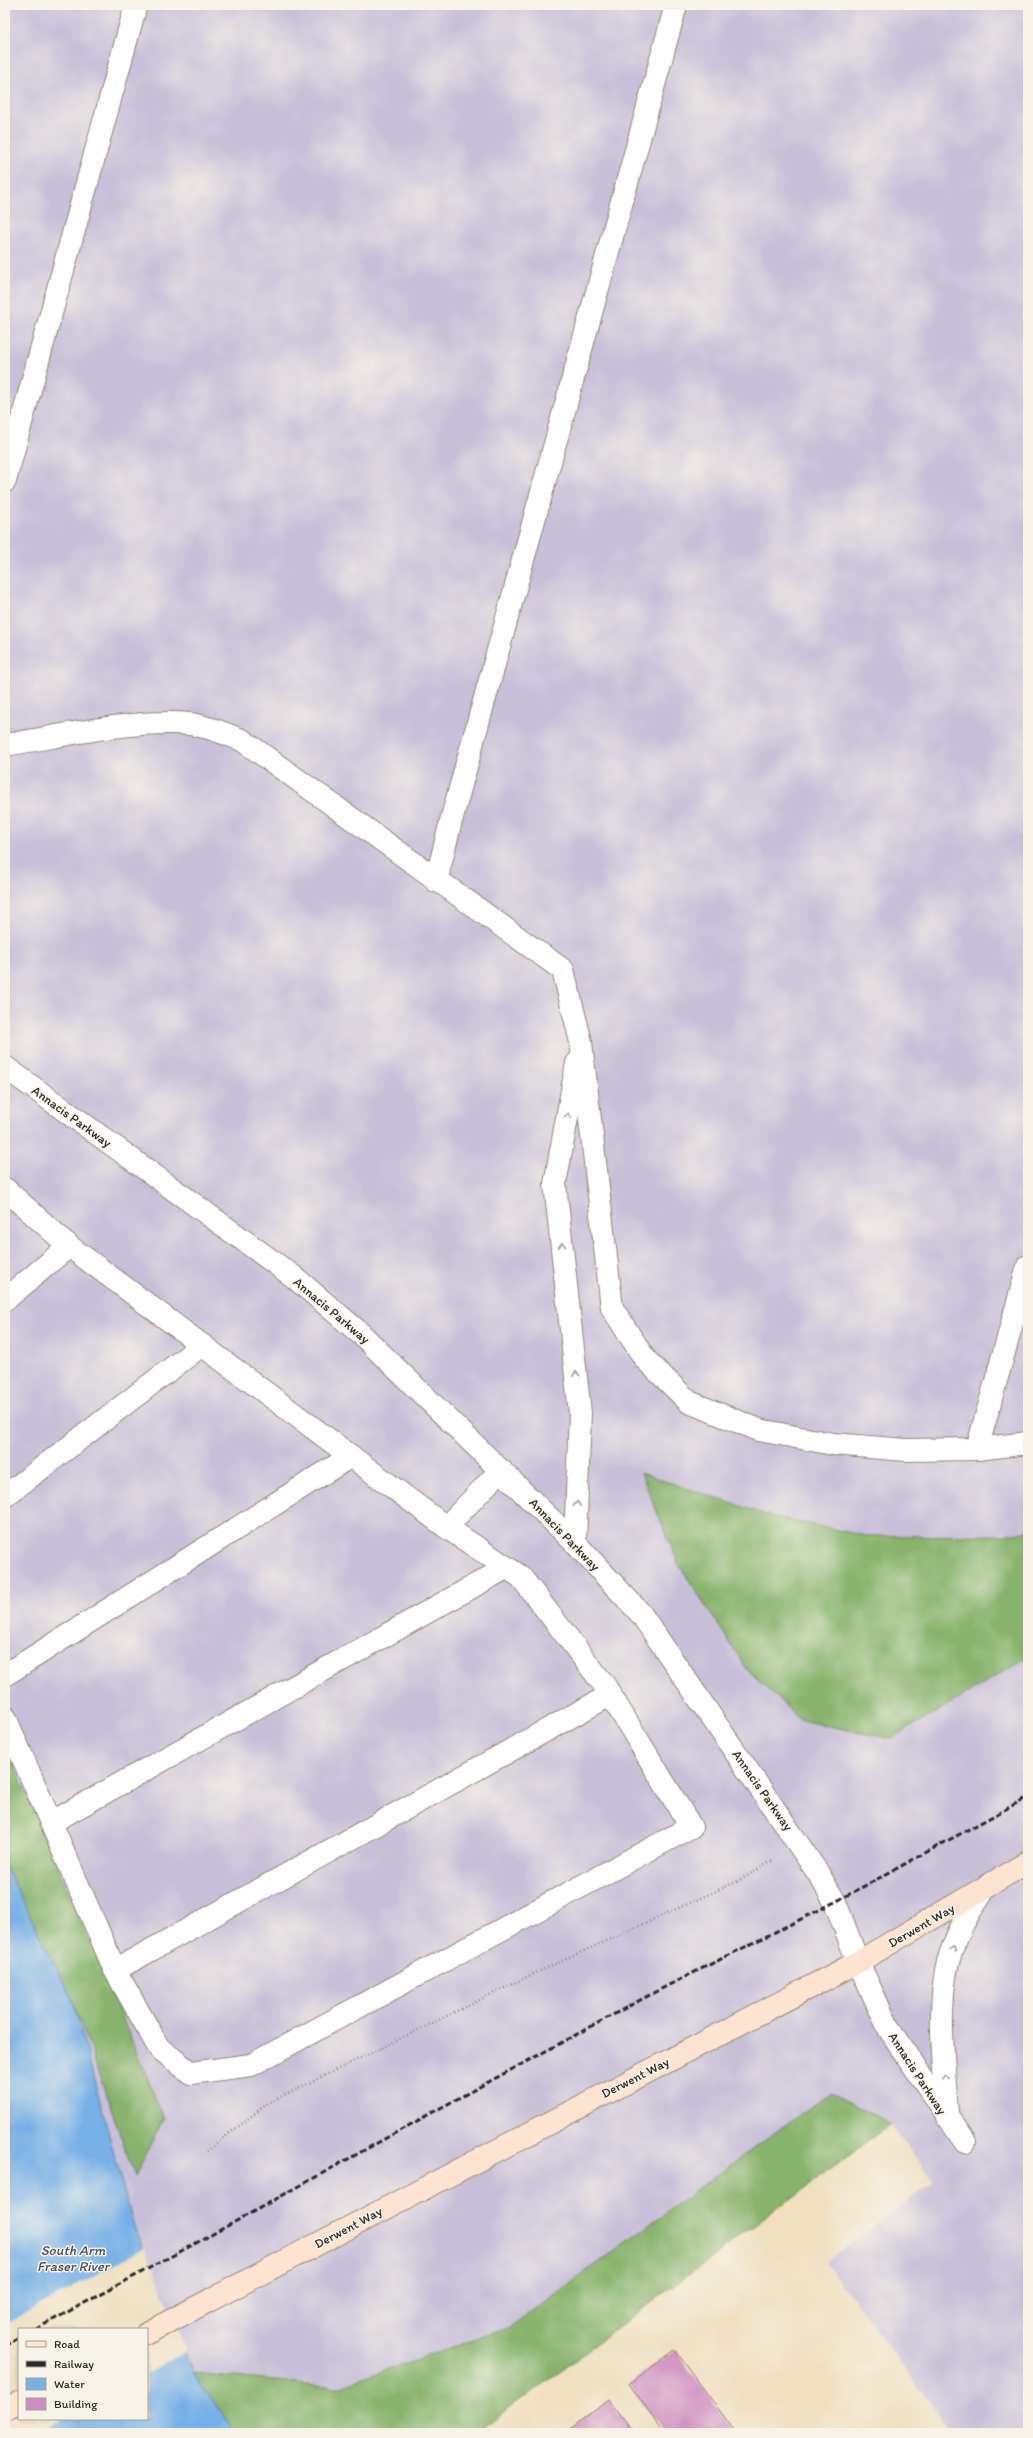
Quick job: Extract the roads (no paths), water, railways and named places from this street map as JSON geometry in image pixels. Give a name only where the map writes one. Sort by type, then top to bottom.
[{"type":"main road","name":"Derwent Way","points":[[148,2332],[238,2284],[858,1962],[1028,1862]]},
{"type":"main road","points":[[5,2410],[18,2403]]},
{"type":"street","points":[[5,481],[136,5]]},
{"type":"street","points":[[436,881],[453,813],[676,5]]},
{"type":"street","points":[[5,745],[152,723],[191,724],[218,731],[242,740],[436,881],[563,970],[581,1042],[612,1308],[645,1359],[689,1402],[759,1430],[833,1444],[906,1450],[977,1449],[1028,1443]]},
{"type":"street","points":[[575,1543],[580,1414],[555,1184],[581,1042]]},
{"type":"street","name":"Annacis Parkway","points":[[5,1067],[294,1277],[361,1334],[575,1543],[641,1614],[799,1844],[834,1902],[858,1962],[890,2029],[965,2142]]},
{"type":"street","points":[[5,1189],[69,1246],[446,1527],[521,1577],[610,1695],[691,1827],[251,2065],[191,2073],[159,2048],[116,1970],[5,1717]]},
{"type":"street","points":[[5,1300],[69,1246]]},
{"type":"street","points":[[977,1449],[1028,1266]]},
{"type":"street","points":[[5,1496],[202,1345]]},
{"type":"street","points":[[5,1675],[351,1456]]},
{"type":"street","points":[[446,1527],[501,1470]]},
{"type":"street","points":[[52,1822],[506,1568]]},
{"type":"street","points":[[116,1970],[610,1695]]},
{"type":"street","points":[[947,2117],[943,2002],[948,1962],[962,1924],[984,1889]]},
{"type":"water","name":"South Arm Fraser River","points":[[5,1866],[73,2001],[133,2224],[193,2373],[235,2433],[5,2433]]},
{"type":"railway","points":[[38,2328],[657,1991],[835,1902],[1028,1797]]},
{"type":"railway","points":[[5,2346],[18,2339]]}]
